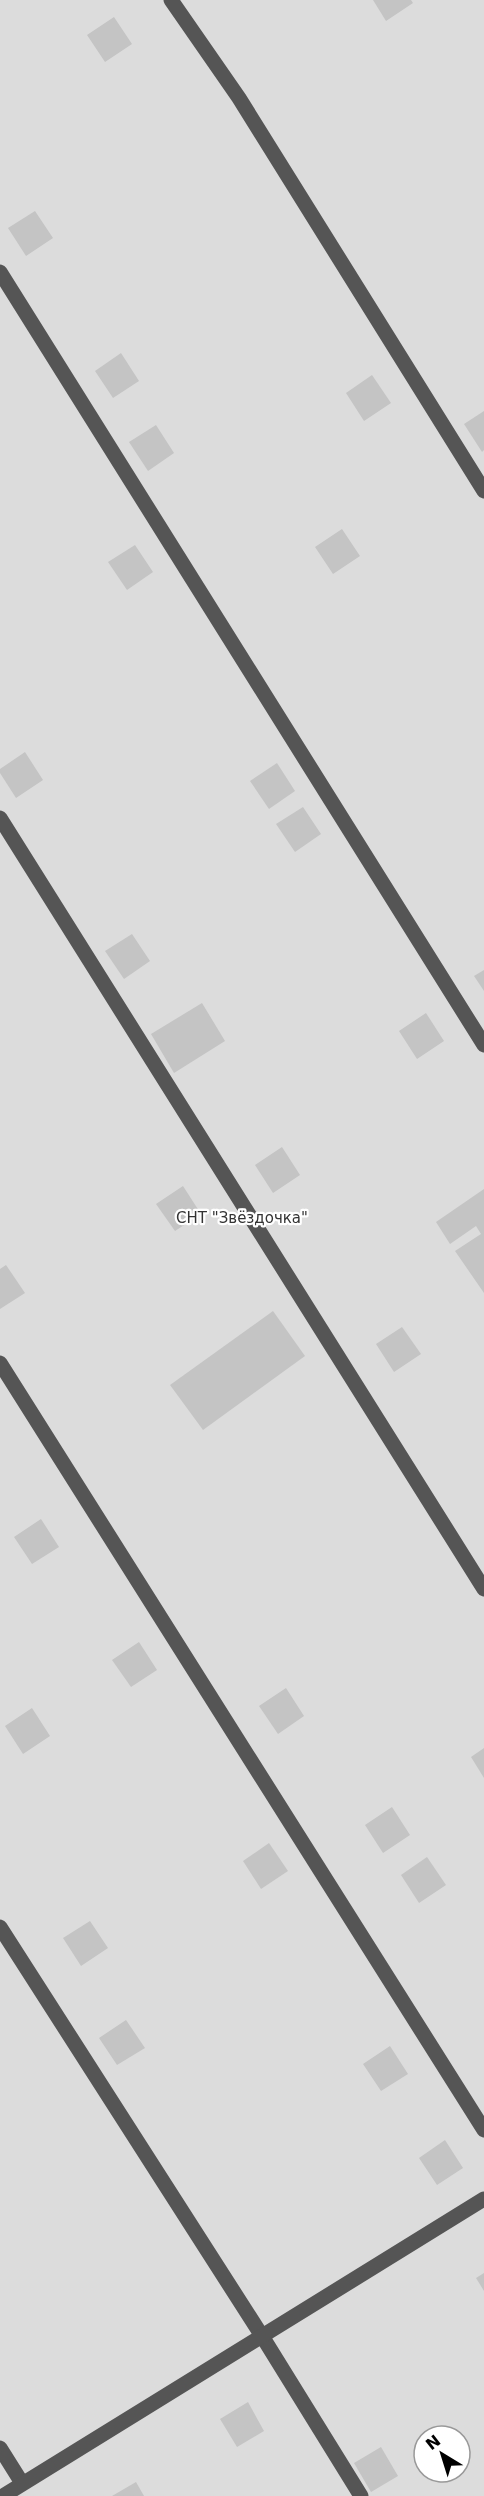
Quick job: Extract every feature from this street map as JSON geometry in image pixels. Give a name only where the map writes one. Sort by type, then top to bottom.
[{"type":"street","points":[[171,0],[239,98],[484,491]]},
{"type":"street","points":[[0,272],[484,1044]]},
{"type":"street","points":[[0,818],[484,1589]]},
{"type":"street","points":[[0,1363],[484,2130]]},
{"type":"street","points":[[0,1927],[262,2336],[361,2496]]},
{"type":"street","points":[[0,2448],[15,2491],[484,2199]]},
{"type":"green space","name":"СНТ \"Звёздочка\"","points":[[0,0],[484,0],[484,2496],[0,2496]]},
{"type":"building","points":[[373,0],[411,0],[413,3],[386,21]]},
{"type":"building","points":[[114,17],[132,44],[105,62],[87,35]]},
{"type":"building","points":[[35,211],[53,238],[26,256],[8,228]]},
{"type":"building","points":[[121,353],[139,381],[113,398],[95,371]]},
{"type":"building","points":[[372,375],[391,403],[364,421],[346,393]]},
{"type":"building","points":[[484,411],[484,450],[482,452],[464,424]]},
{"type":"building","points":[[156,425],[174,453],[148,471],[129,442]]},
{"type":"building","points":[[342,529],[360,556],[333,574],[315,547]]},
{"type":"building","points":[[135,545],[153,572],[127,590],[108,562]]},
{"type":"building","points":[[25,752],[43,780],[16,798],[0,773],[0,769]]},
{"type":"building","points":[[277,763],[295,791],[269,809],[250,781]]},
{"type":"building","points":[[303,807],[321,834],[295,852],[276,824]]},
{"type":"building","points":[[132,934],[150,961],[124,979],[105,951]]},
{"type":"building","points":[[484,970],[484,991],[474,976]]},
{"type":"building","points":[[202,1003],[225,1041],[174,1073],[151,1034]]},
{"type":"building","points":[[426,1013],[444,1041],[417,1059],[399,1031]]},
{"type":"building","points":[[282,1147],[300,1175],[273,1193],[255,1165]]},
{"type":"building","points":[[183,1186],[201,1214],[175,1231],[156,1204]]},
{"type":"building","points":[[484,1189],[484,1293],[455,1251],[481,1234],[476,1226],[450,1244],[436,1222]]},
{"type":"building","points":[[6,1265],[25,1293],[0,1309],[0,1269]]},
{"type":"building","points":[[273,1311],[305,1356],[203,1430],[170,1385]]},
{"type":"building","points":[[402,1327],[421,1354],[394,1372],[376,1344]]},
{"type":"building","points":[[41,1519],[59,1547],[32,1564],[14,1537]]},
{"type":"building","points":[[139,1642],[157,1670],[131,1687],[112,1660]]},
{"type":"building","points":[[286,1688],[304,1716],[278,1734],[259,1706]]},
{"type":"building","points":[[32,1708],[50,1736],[23,1754],[5,1726]]},
{"type":"building","points":[[484,1748],[484,1778],[471,1757]]},
{"type":"building","points":[[392,1807],[410,1835],[383,1853],[365,1825]]},
{"type":"building","points":[[269,1843],[288,1871],[261,1889],[243,1861]]},
{"type":"building","points":[[427,1857],[446,1885],[419,1903],[401,1875]]},
{"type":"building","points":[[90,1921],[108,1948],[81,1966],[63,1938]]},
{"type":"building","points":[[126,2020],[145,2048],[117,2065],[99,2038]]},
{"type":"building","points":[[390,2046],[408,2074],[381,2091],[363,2064]]},
{"type":"building","points":[[445,2140],[463,2168],[437,2185],[419,2158]]},
{"type":"building","points":[[484,2273],[484,2291],[476,2278]]},
{"type":"building","points":[[248,2402],[264,2431],[237,2447],[220,2419]]},
{"type":"building","points":[[381,2447],[398,2476],[371,2492],[354,2463]]},
{"type":"building","points":[[136,2482],[144,2496],[112,2496]]}]
